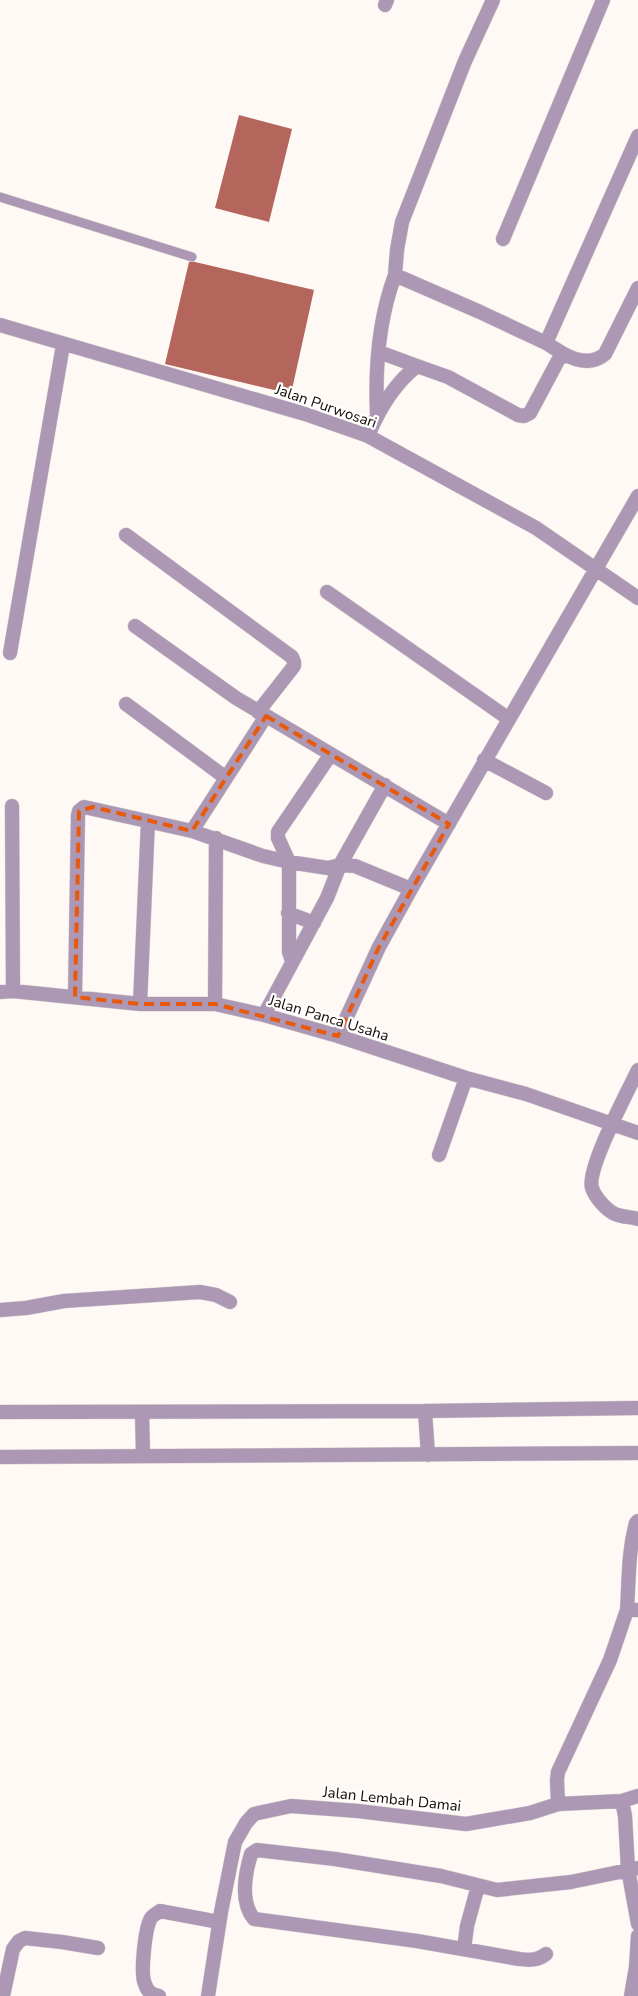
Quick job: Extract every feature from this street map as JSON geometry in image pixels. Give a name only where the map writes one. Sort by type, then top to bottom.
[{"type":"street","points":[[377,414],[376,386],[379,352],[384,317],[395,275],[396,250],[402,222],[462,70],[493,0]]},
{"type":"street","points":[[503,240],[603,0]]},
{"type":"street","points":[[546,343],[638,136]]},
{"type":"street","points":[[395,275],[546,343],[572,358],[592,361],[605,354],[638,288]]},
{"type":"street","name":"Jalan Purwosari","points":[[0,325],[62,345],[305,414],[368,436],[536,528],[638,598]]},
{"type":"street","points":[[10,654],[62,345]]},
{"type":"street","points":[[379,352],[448,377],[518,415],[524,416],[530,414],[562,353]]},
{"type":"street","points":[[368,436],[377,414],[400,381],[417,366]]},
{"type":"street","points":[[338,1036],[379,947],[411,889],[638,496]]},
{"type":"street","points":[[126,536],[292,657],[294,662],[294,666],[262,714],[226,778],[192,831]]},
{"type":"street","points":[[327,592],[509,719]]},
{"type":"street","points":[[135,626],[228,693],[385,784],[449,824]]},
{"type":"street","points":[[126,704],[226,778]]},
{"type":"street","points":[[292,961],[289,952],[288,913],[290,862],[278,838],[278,832],[331,754]]},
{"type":"street","points":[[484,760],[546,794]]},
{"type":"street","points":[[264,1015],[327,898],[340,866],[385,784]]},
{"type":"street","points":[[6,992],[12,806]]},
{"type":"street","points":[[75,997],[79,810],[84,807],[192,831],[263,856],[290,862],[328,868],[355,866],[411,889]]},
{"type":"street","points":[[140,1004],[148,821]]},
{"type":"street","points":[[215,1004],[216,838]]},
{"type":"street","points":[[288,913],[314,923]]},
{"type":"street","name":"Jalan Panca Usaha","points":[[6,992],[140,1004],[215,1004],[264,1015],[338,1036],[466,1078],[526,1094],[610,1125],[638,1133]]},
{"type":"street","points":[[638,1070],[610,1125],[592,1177],[592,1188],[601,1202],[615,1214],[638,1218]]},
{"type":"street","points":[[439,1156],[466,1078]]},
{"type":"street","points":[[0,1310],[26,1308],[64,1301],[200,1292],[216,1295],[230,1302]]},
{"type":"street","points":[[0,1412],[425,1411],[638,1408]]},
{"type":"street","points":[[425,1411],[428,1455]]},
{"type":"street","points":[[142,1412],[143,1455]]},
{"type":"street","points":[[0,1457],[638,1454]]},
{"type":"street","points":[[558,1804],[558,1772],[632,1610],[629,1560],[632,1537],[638,1521]]},
{"type":"street","name":"Jalan Lembah Damai","points":[[208,1996],[219,1922],[235,1842],[246,1823],[254,1814],[291,1806],[358,1811],[466,1824],[530,1813],[558,1804],[622,1801],[638,1796]]},
{"type":"street","points":[[622,1801],[633,1868],[638,1924]]},
{"type":"street","points":[[546,1954],[540,1959],[533,1960],[254,1919],[246,1903],[248,1862],[251,1854],[258,1850],[335,1859],[431,1874],[497,1890],[571,1882],[633,1868]]},
{"type":"street","points":[[464,1949],[467,1926],[478,1886]]},
{"type":"street","points":[[159,1996],[148,1991],[144,1982],[146,1934],[151,1918],[160,1911],[219,1922]]},
{"type":"street","points":[[631,1996],[637,1967],[638,1936]]},
{"type":"street","points":[[3,1996],[13,1949],[19,1941],[25,1938],[98,1948]]},
{"type":"lane","points":[[0,196],[192,257]]},
{"type":"highlighted area","points":[[266,716],[449,824],[379,947],[338,1036],[215,1004],[140,1004],[75,997],[79,811],[93,807],[192,831]]},
{"type":"building","points":[[239,115],[292,129],[269,222],[215,208]]},
{"type":"building","points":[[189,262],[314,290],[291,394],[165,364]]}]
